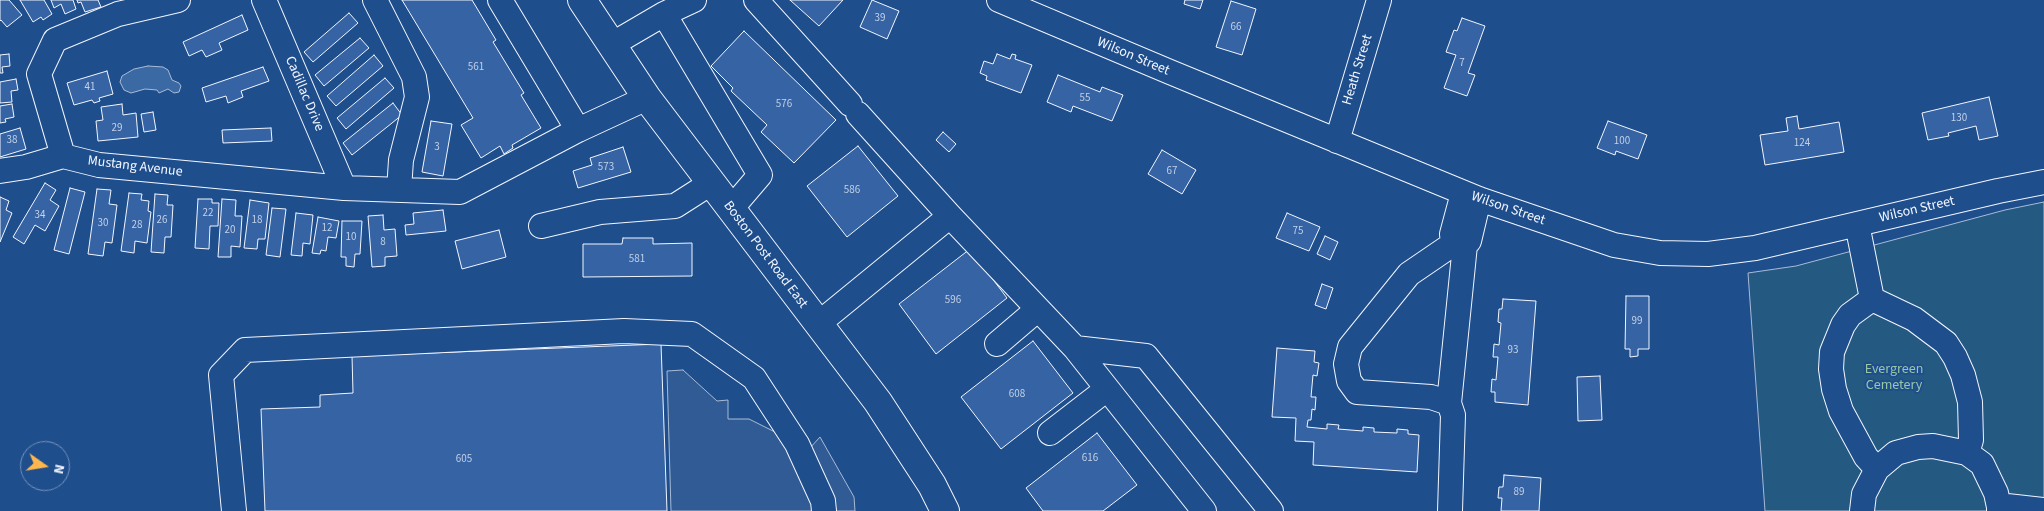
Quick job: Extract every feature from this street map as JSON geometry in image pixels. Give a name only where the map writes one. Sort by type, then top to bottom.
[{"type":"main road","name":"Boston Post Road East","points":[[582,0],[647,98],[878,402],[932,485],[945,511]]},
{"type":"street","points":[[0,171],[26,167],[63,156],[39,74],[55,40],[118,14],[178,0]]},
{"type":"street","name":"Cadillac Drive","points":[[264,0],[344,188]]},
{"type":"street","points":[[375,0],[414,77],[416,87],[417,97],[401,160],[399,190]]},
{"type":"street","points":[[500,0],[578,130],[647,98]]},
{"type":"street","points":[[611,45],[664,14],[694,0]]},
{"type":"street","points":[[756,0],[950,216],[1075,348],[1204,511]]},
{"type":"street","name":"Wilson Street","points":[[999,0],[1471,196],[1614,245],[1660,254],[1708,254],[1755,248],[2044,182]]},
{"type":"street","name":"Heath Street","points":[[1337,141],[1379,0]]},
{"type":"street","points":[[664,14],[760,175],[731,209]]},
{"type":"street","name":"Mustang Avenue","points":[[63,156],[99,165],[344,188],[460,192],[578,130]]},
{"type":"street","points":[[541,226],[600,212],[675,206],[711,183]]},
{"type":"street","points":[[1450,511],[1453,415],[1449,403],[1459,245],[1452,234],[1471,196]]},
{"type":"street","points":[[818,324],[950,216]]},
{"type":"street","points":[[1857,224],[1872,299]]},
{"type":"street","points":[[1449,403],[1431,397],[1356,392],[1350,381],[1346,364],[1350,347],[1409,274],[1459,245]]},
{"type":"street","points":[[1872,299],[1914,319],[1930,330],[1946,343],[1955,357],[1963,375],[1970,402],[1971,440],[1967,453]]},
{"type":"street","points":[[1872,299],[1850,315],[1844,325],[1832,352],[1831,369],[1834,390],[1841,411],[1862,452],[1876,469]]},
{"type":"street","points":[[997,344],[1038,309]]},
{"type":"street","points":[[234,511],[221,375],[245,350],[624,330],[692,334],[754,378],[796,444],[824,501],[824,511]]},
{"type":"street","points":[[1075,348],[1146,356],[1271,511]]},
{"type":"street","points":[[1050,432],[1107,389]]},
{"type":"street","points":[[1862,511],[1864,494],[1876,469],[1896,454],[1918,447],[1932,446],[1967,453],[1982,464],[1996,493],[1998,509],[2044,510]]},
{"type":"green space","name":"Evergreen Cemetery","points":[[2044,202],[2044,511],[1765,511],[1748,273],[1796,266],[2005,210]]},
{"type":"shaded area","points":[[148,66],[163,67],[168,70],[172,80],[181,86],[179,92],[174,93],[168,89],[159,93],[157,90],[145,89],[131,93],[124,90],[120,82],[122,76],[134,69]]},
{"type":"shaded area","points":[[683,370],[717,401],[728,400],[728,419],[749,419],[809,449],[820,437],[854,497],[855,511],[671,511],[667,371]]},
{"type":"building","points":[[0,0],[9,0],[22,15],[7,27],[0,21]]},
{"type":"building","points":[[20,0],[44,0],[52,14],[43,20],[41,17],[33,22]]},
{"type":"building","points":[[51,0],[73,0],[76,9],[65,14],[61,4],[54,8]]},
{"type":"building","points":[[77,0],[98,0],[101,7],[85,12],[81,2],[78,3]]},
{"type":"building","points":[[402,0],[472,0],[496,40],[493,42],[524,93],[521,95],[541,128],[512,145],[513,148],[504,154],[500,146],[481,158],[461,125],[473,118]]},
{"type":"building","points":[[790,0],[843,0],[819,26]]},
{"type":"building","points":[[872,0],[899,11],[887,39],[860,27]]},
{"type":"building","points":[[1185,0],[1203,0],[1200,9],[1184,4]]},
{"type":"building","points":[[1231,1],[1256,9],[1242,55],[1216,47]]},
{"type":"building","points":[[349,13],[358,23],[313,62],[304,52]]},
{"type":"building","points":[[242,15],[248,30],[219,43],[222,50],[206,57],[202,50],[189,56],[183,42]]},
{"type":"building","points":[[1462,18],[1485,26],[1468,73],[1475,75],[1467,96],[1444,88],[1456,55],[1446,52],[1454,30],[1457,31]]},
{"type":"building","points":[[744,31],[836,120],[794,163],[761,132],[767,125],[731,91],[733,88],[711,66]]},
{"type":"building","points":[[360,38],[369,48],[324,86],[315,75]]},
{"type":"building","points":[[9,54],[10,66],[2,67],[3,73],[0,73],[0,55]]},
{"type":"building","points":[[997,54],[1010,59],[1012,54],[1016,55],[1015,59],[1032,65],[1021,93],[986,80],[987,76],[980,73],[984,61],[993,64]]},
{"type":"building","points":[[374,55],[383,66],[336,106],[327,96]]},
{"type":"building","points":[[263,67],[269,81],[241,91],[243,97],[228,103],[226,96],[206,102],[202,88]]},
{"type":"building","points":[[107,71],[113,94],[99,98],[100,101],[94,103],[92,100],[74,105],[67,83]]},
{"type":"building","points":[[1058,75],[1100,92],[1102,87],[1123,95],[1112,121],[1073,106],[1071,112],[1047,102]]},
{"type":"building","points":[[385,78],[394,88],[346,129],[337,118]]},
{"type":"building","points":[[16,79],[18,90],[11,91],[12,102],[0,103],[0,82]]},
{"type":"building","points":[[1989,97],[1998,136],[1979,140],[1976,126],[1948,133],[1949,136],[1928,140],[1922,113]]},
{"type":"building","points":[[393,103],[402,115],[352,155],[343,143]]},
{"type":"building","points":[[12,104],[14,117],[5,119],[6,122],[0,123],[0,106]]},
{"type":"building","points":[[122,104],[123,115],[136,113],[138,137],[98,141],[96,121],[103,120],[101,107]]},
{"type":"building","points":[[153,112],[156,130],[144,132],[141,114]]},
{"type":"building","points":[[1797,116],[1799,129],[1839,122],[1844,152],[1765,165],[1760,135],[1788,131],[1786,118]]},
{"type":"building","points":[[431,121],[452,124],[443,176],[422,172]]},
{"type":"building","points":[[1608,121],[1647,135],[1638,159],[1616,151],[1615,155],[1597,148]]},
{"type":"building","points":[[20,128],[26,149],[0,157],[0,134]]},
{"type":"building","points":[[271,128],[272,141],[223,143],[222,130]]},
{"type":"building","points":[[943,132],[956,144],[949,152],[936,140]]},
{"type":"building","points":[[858,146],[898,196],[847,237],[807,186]]},
{"type":"building","points":[[623,147],[631,172],[578,188],[573,171],[592,165],[590,158]]},
{"type":"building","points":[[1162,150],[1196,170],[1182,194],[1148,174]]},
{"type":"building","points":[[45,183],[56,190],[50,200],[59,206],[45,231],[35,225],[24,244],[13,237]]},
{"type":"building","points":[[70,188],[85,192],[69,254],[54,250]]},
{"type":"building","points":[[97,189],[111,190],[109,204],[117,205],[112,243],[105,242],[103,256],[88,254]]},
{"type":"building","points":[[129,193],[142,194],[141,200],[149,201],[148,211],[151,212],[147,243],[135,241],[134,253],[121,251]]},
{"type":"building","points":[[155,194],[168,195],[167,205],[173,205],[171,237],[165,237],[164,253],[151,252]]},
{"type":"building","points":[[0,197],[9,201],[6,210],[12,213],[0,242]]},
{"type":"building","points":[[198,199],[212,199],[212,203],[219,203],[218,226],[210,226],[209,249],[195,248]]},
{"type":"building","points":[[222,199],[236,200],[235,216],[242,216],[240,247],[231,246],[231,257],[218,257]]},
{"type":"building","points":[[250,200],[269,203],[265,239],[258,239],[257,249],[244,248]]},
{"type":"building","points":[[272,208],[286,209],[280,257],[266,255]]},
{"type":"building","points":[[443,210],[446,231],[406,235],[405,225],[414,224],[413,213]]},
{"type":"building","points":[[296,213],[313,215],[310,244],[303,243],[302,256],[291,255]]},
{"type":"building","points":[[1287,213],[1320,227],[1309,251],[1276,238]]},
{"type":"building","points":[[383,215],[384,230],[395,229],[397,256],[385,257],[385,266],[372,267],[368,216]]},
{"type":"building","points":[[318,217],[339,221],[336,238],[328,237],[326,251],[321,250],[320,254],[312,253]]},
{"type":"building","points":[[342,221],[362,221],[360,254],[355,254],[354,267],[346,266],[346,257],[341,257]]},
{"type":"building","points":[[499,230],[506,257],[462,269],[455,241]]},
{"type":"building","points":[[1325,236],[1338,242],[1330,260],[1317,254]]},
{"type":"building","points":[[623,238],[653,238],[653,244],[692,243],[692,276],[583,277],[583,244],[622,244]]},
{"type":"building","points":[[970,249],[1007,298],[936,354],[899,304]]},
{"type":"building","points":[[1322,284],[1333,288],[1326,309],[1315,305]]},
{"type":"building","points":[[1626,296],[1649,296],[1649,349],[1638,349],[1638,356],[1630,357],[1630,349],[1625,349]]},
{"type":"building","points":[[1503,299],[1536,301],[1528,405],[1495,402],[1495,392],[1491,392],[1492,379],[1496,380],[1498,357],[1493,357],[1494,344],[1499,345],[1501,323],[1498,322],[1499,309],[1502,309]]},
{"type":"building","points":[[1033,341],[1073,393],[1001,449],[961,397]]},
{"type":"building","points":[[661,344],[667,511],[265,511],[261,409],[320,407],[320,395],[353,393],[352,356]]},
{"type":"building","points":[[1277,348],[1315,351],[1314,362],[1319,363],[1317,376],[1313,375],[1311,397],[1316,397],[1315,410],[1312,409],[1311,420],[1308,420],[1307,427],[1327,429],[1327,424],[1339,425],[1338,429],[1363,431],[1363,427],[1374,428],[1374,432],[1397,433],[1397,429],[1408,430],[1408,434],[1419,435],[1417,472],[1313,465],[1314,442],[1295,441],[1296,418],[1272,417]]},
{"type":"building","points":[[1600,376],[1602,420],[1578,421],[1577,377]]},
{"type":"building","points":[[1097,433],[1137,485],[1103,511],[1043,511],[1026,488]]},
{"type":"building","points":[[1504,475],[1541,478],[1539,511],[1501,511],[1502,498],[1498,498],[1499,487],[1503,487]]}]
